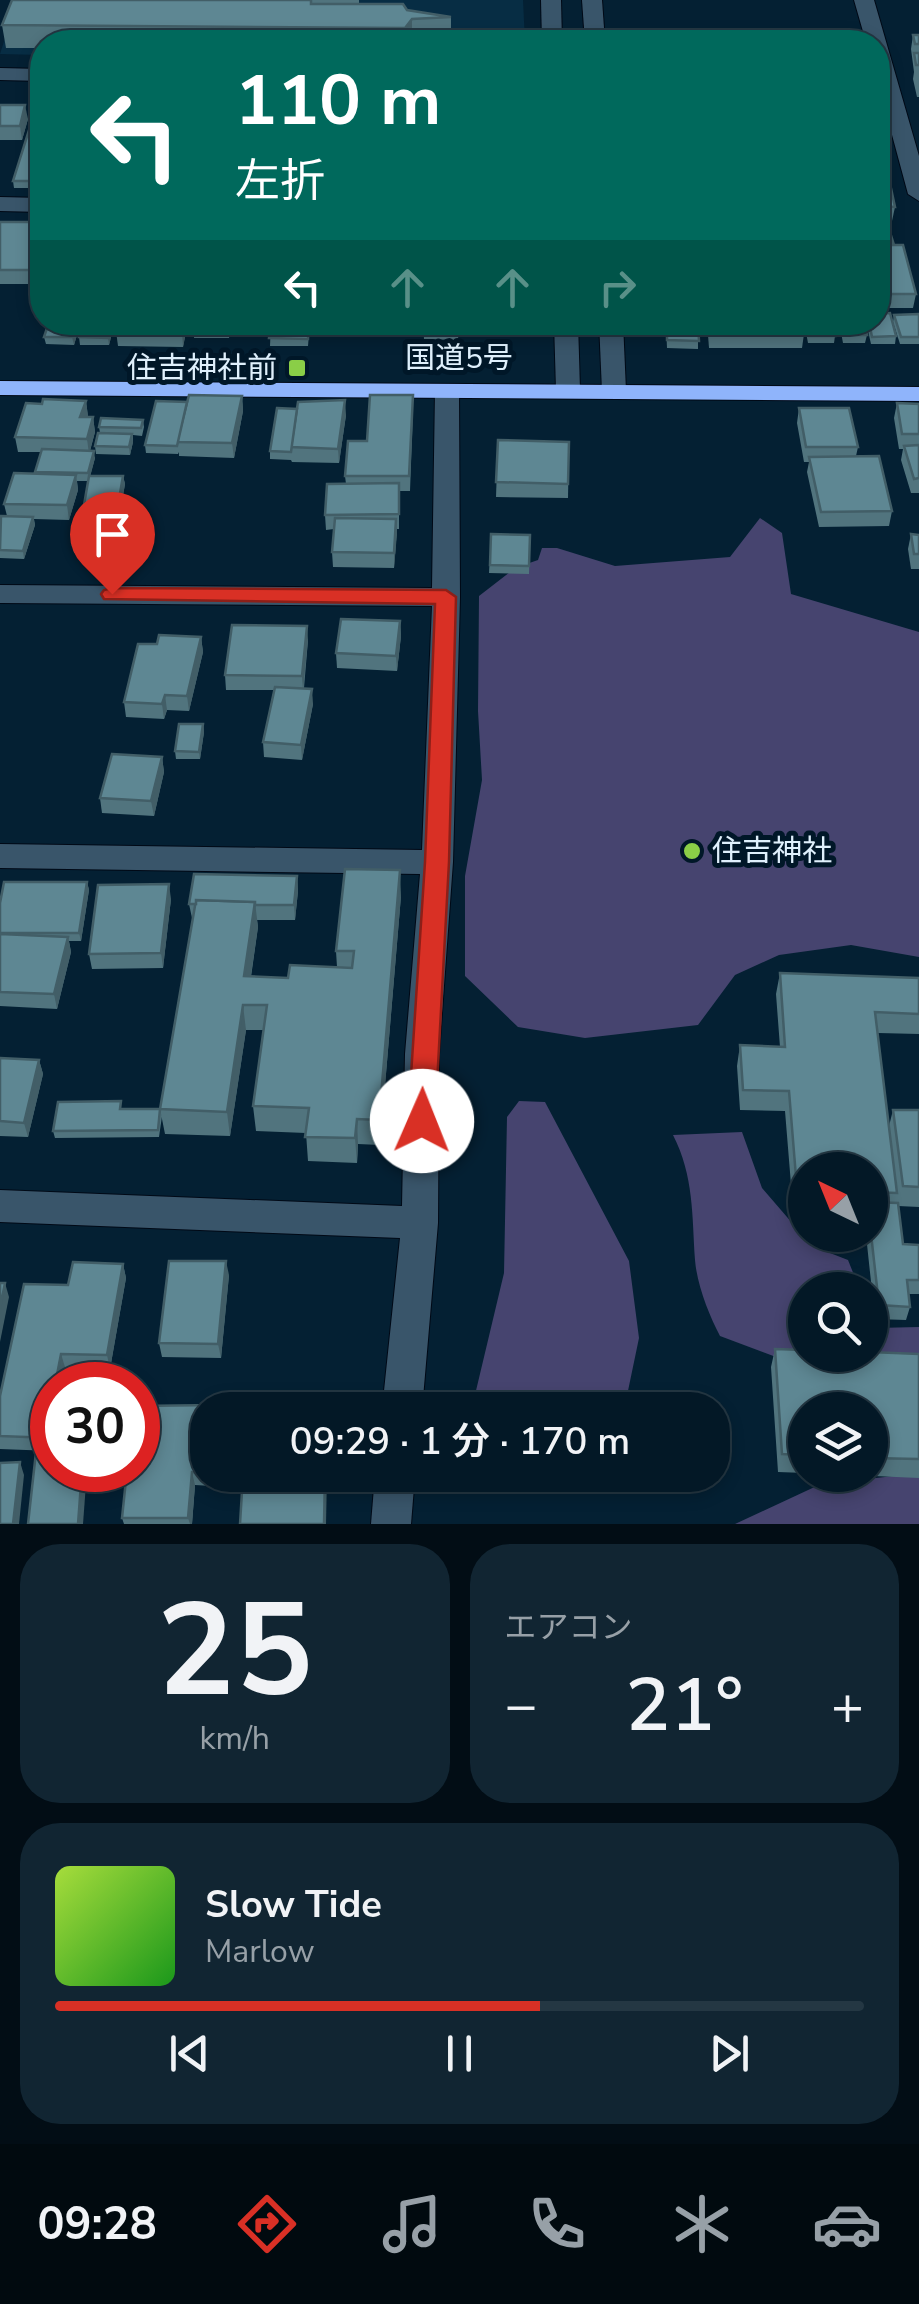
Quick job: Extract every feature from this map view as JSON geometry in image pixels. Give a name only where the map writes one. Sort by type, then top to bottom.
[{"type":"highway","name":"国道5号","points":[[0,388],[919,394]]},
{"type":"street","points":[[551,0],[552,30]]},
{"type":"street","points":[[592,0],[594,30]]},
{"type":"street","points":[[864,0],[873,30]]},
{"type":"street","points":[[0,74],[30,74]]},
{"type":"street","points":[[890,91],[919,194]]},
{"type":"street","points":[[0,204],[30,205]]},
{"type":"street","points":[[566,335],[568,390]]},
{"type":"street","points":[[612,335],[614,391]]},
{"type":"street","points":[[404,1392],[420,1223],[422,1054],[437,862],[446,597],[447,392]]},
{"type":"street","points":[[0,594],[446,597]]},
{"type":"street","points":[[0,856],[437,862]]},
{"type":"street","points":[[0,1206],[420,1223]]},
{"type":"street","points":[[390,1524],[393,1492]]},
{"type":"shaded area","points":[[17,0],[523,0],[524,30],[30,30],[30,55],[0,54]]},
{"type":"shaded area","points":[[760,518],[782,533],[791,594],[919,632],[919,957],[851,945],[779,955],[735,975],[698,1025],[585,1038],[518,1027],[465,976],[465,876],[482,780],[479,596],[515,568],[538,560],[542,548],[557,548],[615,566],[730,557]]},
{"type":"shaded area","points":[[519,1101],[545,1102],[629,1261],[639,1338],[628,1392],[476,1392],[504,1273],[507,1117]]},
{"type":"shaded area","points":[[742,1132],[762,1188],[788,1218],[788,1252],[827,1252],[848,1260],[853,1272],[788,1272],[788,1361],[720,1336],[698,1279],[688,1181],[673,1135]]},
{"type":"shaded area","points":[[919,1327],[919,1524],[735,1524],[804,1492],[888,1492],[888,1477],[894,1476],[904,1425],[888,1415],[888,1392],[852,1392],[816,1372],[888,1372],[888,1328]]},
{"type":"building","points":[[12,0],[311,0],[311,4],[403,4],[407,10],[451,17],[412,19],[405,28],[2,25]]},
{"type":"building","points":[[0,105],[25,105],[20,126],[0,126]]},
{"type":"building","points":[[30,127],[30,181],[13,181]]},
{"type":"building","points":[[0,222],[30,222],[30,270],[0,270]]},
{"type":"building","points":[[890,245],[903,245],[916,294],[890,294]]},
{"type":"building","points":[[890,313],[896,336],[872,337],[890,335]]},
{"type":"building","points":[[919,314],[919,337],[901,337],[894,315]]},
{"type":"building","points":[[80,335],[109,335],[108,338]]},
{"type":"building","points":[[269,335],[308,335],[308,339],[269,338]]},
{"type":"building","points":[[667,335],[699,335],[699,341],[667,340]]},
{"type":"building","points":[[189,395],[242,396],[232,443],[177,442]]},
{"type":"building","points":[[370,395],[413,395],[409,476],[345,476],[348,441],[367,441]]},
{"type":"building","points":[[43,399],[86,401],[80,417],[93,417],[87,439],[15,437],[26,403],[42,404]]},
{"type":"building","points":[[345,400],[338,449],[291,447],[298,402]]},
{"type":"building","points":[[156,401],[187,402],[177,446],[145,445]]},
{"type":"building","points":[[897,403],[919,404],[919,434],[902,434]]},
{"type":"building","points":[[277,408],[297,409],[291,452],[270,451]]},
{"type":"building","points":[[799,408],[849,408],[858,447],[806,447]]},
{"type":"building","points":[[101,418],[143,420],[141,428],[99,427]]},
{"type":"building","points":[[98,433],[132,434],[129,447],[95,446]]},
{"type":"building","points":[[498,440],[569,442],[568,484],[496,482]]},
{"type":"building","points":[[919,445],[919,478],[914,479],[904,446]]},
{"type":"building","points":[[42,449],[94,451],[88,473],[35,472]]},
{"type":"building","points":[[879,456],[892,511],[821,512],[809,457]]},
{"type":"building","points":[[14,473],[76,475],[67,505],[4,504]]},
{"type":"building","points":[[89,476],[123,476],[118,505],[84,505]]},
{"type":"building","points":[[399,483],[399,514],[325,515],[327,484]]},
{"type":"building","points":[[1,516],[33,517],[23,551],[0,550]]},
{"type":"building","points":[[78,517],[118,517],[113,545],[73,545]]},
{"type":"building","points":[[335,518],[396,519],[394,553],[332,552]]},
{"type":"building","points":[[491,534],[530,535],[529,566],[490,565]]},
{"type":"building","points":[[911,534],[919,535],[919,554],[914,554]]},
{"type":"building","points":[[341,619],[400,621],[396,656],[336,653]]},
{"type":"building","points":[[232,625],[307,626],[302,676],[225,675]]},
{"type":"building","points":[[159,635],[201,637],[187,696],[165,695],[162,704],[124,702],[138,644],[157,644]]},
{"type":"building","points":[[275,687],[312,689],[301,745],[263,742]]},
{"type":"building","points":[[179,724],[203,724],[199,752],[175,751]]},
{"type":"building","points":[[112,754],[162,757],[151,801],[100,798]]},
{"type":"building","points":[[345,869],[400,870],[379,1120],[357,1119],[355,1138],[305,1137],[309,1108],[253,1106],[267,1005],[243,1005],[227,1112],[160,1109],[196,900],[255,902],[244,976],[288,978],[290,965],[352,968],[354,951],[336,951]]},
{"type":"building","points":[[194,874],[297,876],[294,905],[196,900],[196,904],[189,904]]},
{"type":"building","points":[[4,882],[87,882],[79,933],[0,933]]},
{"type":"building","points":[[169,884],[161,953],[89,954],[98,885]]},
{"type":"building","points":[[0,934],[68,937],[54,994],[0,992]]},
{"type":"building","points":[[780,973],[919,978],[919,1014],[875,1012],[897,1193],[888,1193],[888,1152],[794,1152],[789,1091],[743,1090],[740,1045],[785,1047]]},
{"type":"building","points":[[0,1058],[39,1060],[24,1123],[0,1121]]},
{"type":"building","points":[[121,1101],[120,1109],[160,1109],[158,1130],[53,1131],[58,1102]]},
{"type":"building","points":[[893,1110],[919,1110],[919,1187],[903,1186]]},
{"type":"building","points":[[888,1203],[898,1203],[903,1244],[919,1245],[919,1280],[907,1280],[910,1307],[888,1306],[888,1272],[875,1272],[873,1252],[888,1252]]},
{"type":"building","points":[[169,1261],[226,1261],[218,1344],[159,1343]]},
{"type":"building","points":[[73,1262],[123,1264],[107,1355],[61,1354],[59,1362],[30,1362],[30,1437],[0,1436],[0,1396],[24,1284],[68,1285]]},
{"type":"building","points":[[775,1349],[788,1349],[788,1372],[888,1372],[888,1353],[919,1354],[919,1459],[888,1458],[888,1392],[788,1392],[788,1454],[782,1454]]},
{"type":"building","points":[[190,1405],[188,1518],[122,1518],[125,1492],[160,1492],[160,1406]]},
{"type":"building","points":[[20,1462],[13,1524],[0,1524],[0,1463]]},
{"type":"building","points":[[32,1492],[80,1492],[78,1524],[28,1524]]},
{"type":"building","points":[[242,1492],[325,1492],[324,1524],[240,1524]]},
{"type":"place","name":"住吉神社前","points":[[297,368]]},
{"type":"place","name":"住吉神社","points":[[692,851]]},
{"type":"route","points":[[112,594],[446,597],[437,862],[422,1054],[422,1121]]}]
